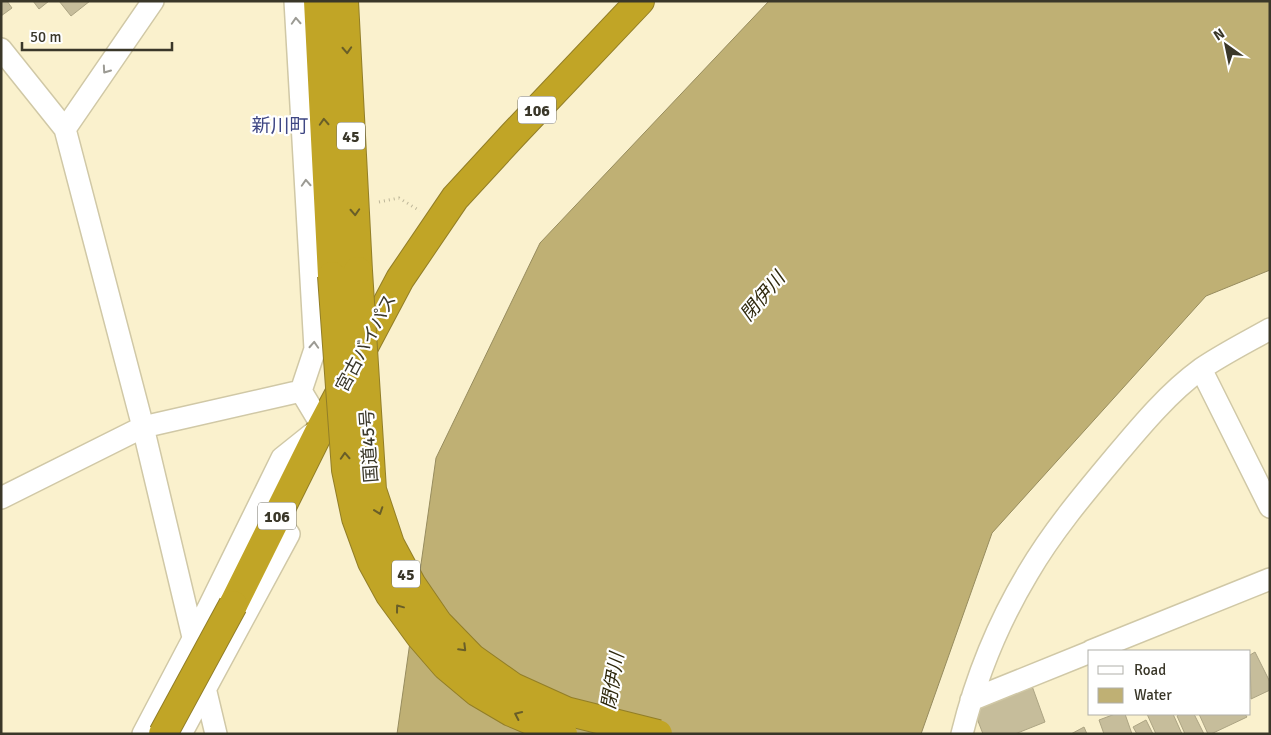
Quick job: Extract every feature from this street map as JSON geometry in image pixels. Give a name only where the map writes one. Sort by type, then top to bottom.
[{"type":"highway","name":"国道45号","points":[[318,1],[332,276],[346,470],[356,518],[372,562],[390,595],[420,636],[446,666],[477,692],[504,708],[563,734]]},
{"type":"highway","name":"国道45号","points":[[344,1],[372,490],[390,544],[412,586],[438,623],[472,658],[513,687],[566,711],[658,734]]},
{"type":"highway","name":"宮古バイパス","points":[[163,734],[233,605],[322,426],[400,279],[456,198],[640,1]]},
{"type":"street","points":[[65,129],[153,1]]},
{"type":"street","points":[[142,734],[193,639],[282,458],[322,426],[301,391],[315,349],[295,1]]},
{"type":"street","points":[[1,49],[65,129],[143,427],[216,734]]},
{"type":"street","points":[[962,734],[986,656],[1028,573],[1072,508],[1141,426],[1170,395],[1201,369],[1270,329]]},
{"type":"street","points":[[1201,369],[1270,507]]},
{"type":"street","points":[[1,498],[143,427],[301,391]]},
{"type":"street","points":[[181,734],[289,534]]},
{"type":"street","points":[[1095,650],[1270,578]]},
{"type":"street","points":[[971,700],[1088,653]]},
{"type":"path","points":[[379,201],[399,198],[438,223]]},
{"type":"water","name":"閉伊川","points":[[769,1],[1270,1],[1270,270],[1206,296],[992,533],[921,734],[397,734],[436,458],[540,243]]},
{"type":"building","points":[[1,1],[7,1],[12,8],[1,16]]},
{"type":"building","points":[[33,1],[49,1],[39,9]]},
{"type":"building","points":[[59,1],[90,1],[71,16]]},
{"type":"building","points":[[1255,652],[1270,682],[1270,690],[1251,699],[1251,654]]},
{"type":"building","points":[[1032,686],[1045,722],[1015,734],[983,734],[973,708]]},
{"type":"building","points":[[1112,715],[1125,715],[1132,734],[1104,734],[1099,720]]},
{"type":"building","points":[[1147,715],[1173,715],[1182,734],[1156,734]]},
{"type":"building","points":[[1194,715],[1204,734],[1185,734],[1177,716]]},
{"type":"building","points":[[1199,715],[1246,715],[1247,717],[1211,734],[1208,734]]},
{"type":"building","points":[[1146,720],[1153,734],[1137,734],[1133,727]]},
{"type":"building","points":[[1084,727],[1087,734],[1071,734]]},
{"type":"district","name":"新川町","points":[[280,125]]}]
